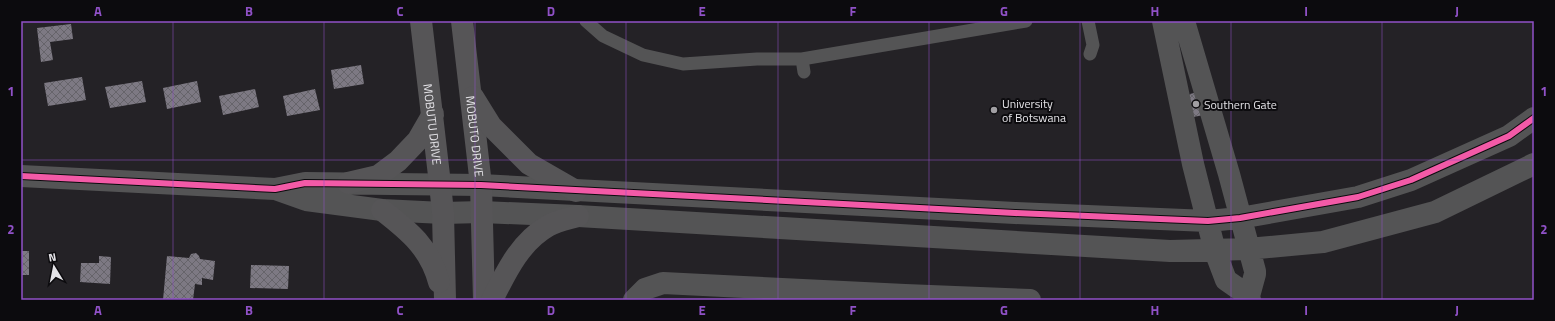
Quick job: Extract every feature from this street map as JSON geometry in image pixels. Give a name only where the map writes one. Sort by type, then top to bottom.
[{"type":"main road","name":"MOBUTU DRIVE","points":[[421,21],[433,114],[443,213],[445,300]]},
{"type":"main road","name":"MOBUTO DRIVE","points":[[462,21],[481,185],[484,300]]},
{"type":"main road","points":[[471,93],[491,126],[529,164],[576,190]]},
{"type":"main road","points":[[348,183],[378,176],[398,161],[418,140],[433,114]]},
{"type":"main road","points":[[382,210],[397,221],[427,252],[436,268],[445,300]]},
{"type":"main road","points":[[492,300],[505,273],[521,250],[534,236],[549,226],[578,216]]},
{"type":"street","points":[[1163,21],[1193,164],[1215,251],[1226,280],[1249,298],[1255,274],[1184,21]]},
{"type":"street","points":[[21,176],[275,188],[305,183],[481,185],[1208,221],[1240,218],[1358,197],[1410,180],[1509,136],[1534,118]]},
{"type":"street","points":[[275,188],[306,200],[382,210],[578,216],[1170,251],[1215,251],[1323,242],[1436,212],[1534,164]]},
{"type":"street","points":[[634,300],[645,289],[663,283],[905,298],[1030,300]]},
{"type":"lane","points":[[586,21],[602,36],[643,55],[683,64],[757,59],[802,59],[971,26],[1026,21]]},
{"type":"lane","points":[[1088,21],[1093,45],[1090,54]]},
{"type":"lane","points":[[802,59],[804,72]]},
{"type":"building","points":[[71,24],[73,39],[50,42],[53,60],[41,62],[37,28]]},
{"type":"building","points":[[361,65],[364,84],[334,89],[331,70]]},
{"type":"building","points":[[82,77],[86,100],[48,106],[44,83]]},
{"type":"building","points":[[142,81],[146,102],[110,108],[105,87]]},
{"type":"building","points":[[197,81],[201,102],[167,109],[163,88]]},
{"type":"building","points":[[255,89],[259,107],[223,115],[219,96]]},
{"type":"building","points":[[315,89],[320,110],[287,116],[283,96]]},
{"type":"building","name":"Southern Gate","points":[[1198,92],[1203,115],[1194,117],[1186,99],[1190,94]]},
{"type":"building","points":[[21,251],[29,251],[29,275],[21,275]]},
{"type":"building","points":[[196,253],[200,259],[215,261],[213,280],[202,278],[202,285],[195,284],[193,300],[163,300],[167,256],[189,258],[191,254]]},
{"type":"building","points":[[99,256],[111,257],[110,284],[80,282],[81,263],[99,263]]},
{"type":"building","points":[[251,265],[289,266],[288,289],[250,288]]},
{"type":"cycle path","points":[[21,176],[275,189],[305,183],[481,185],[1015,213],[1208,221],[1240,218],[1358,197],[1411,180],[1509,136],[1534,118]]},
{"type":"place","name":"Southern Gate","points":[[1196,104]]},
{"type":"place","name":"University of Botswana","points":[[994,110]]}]
